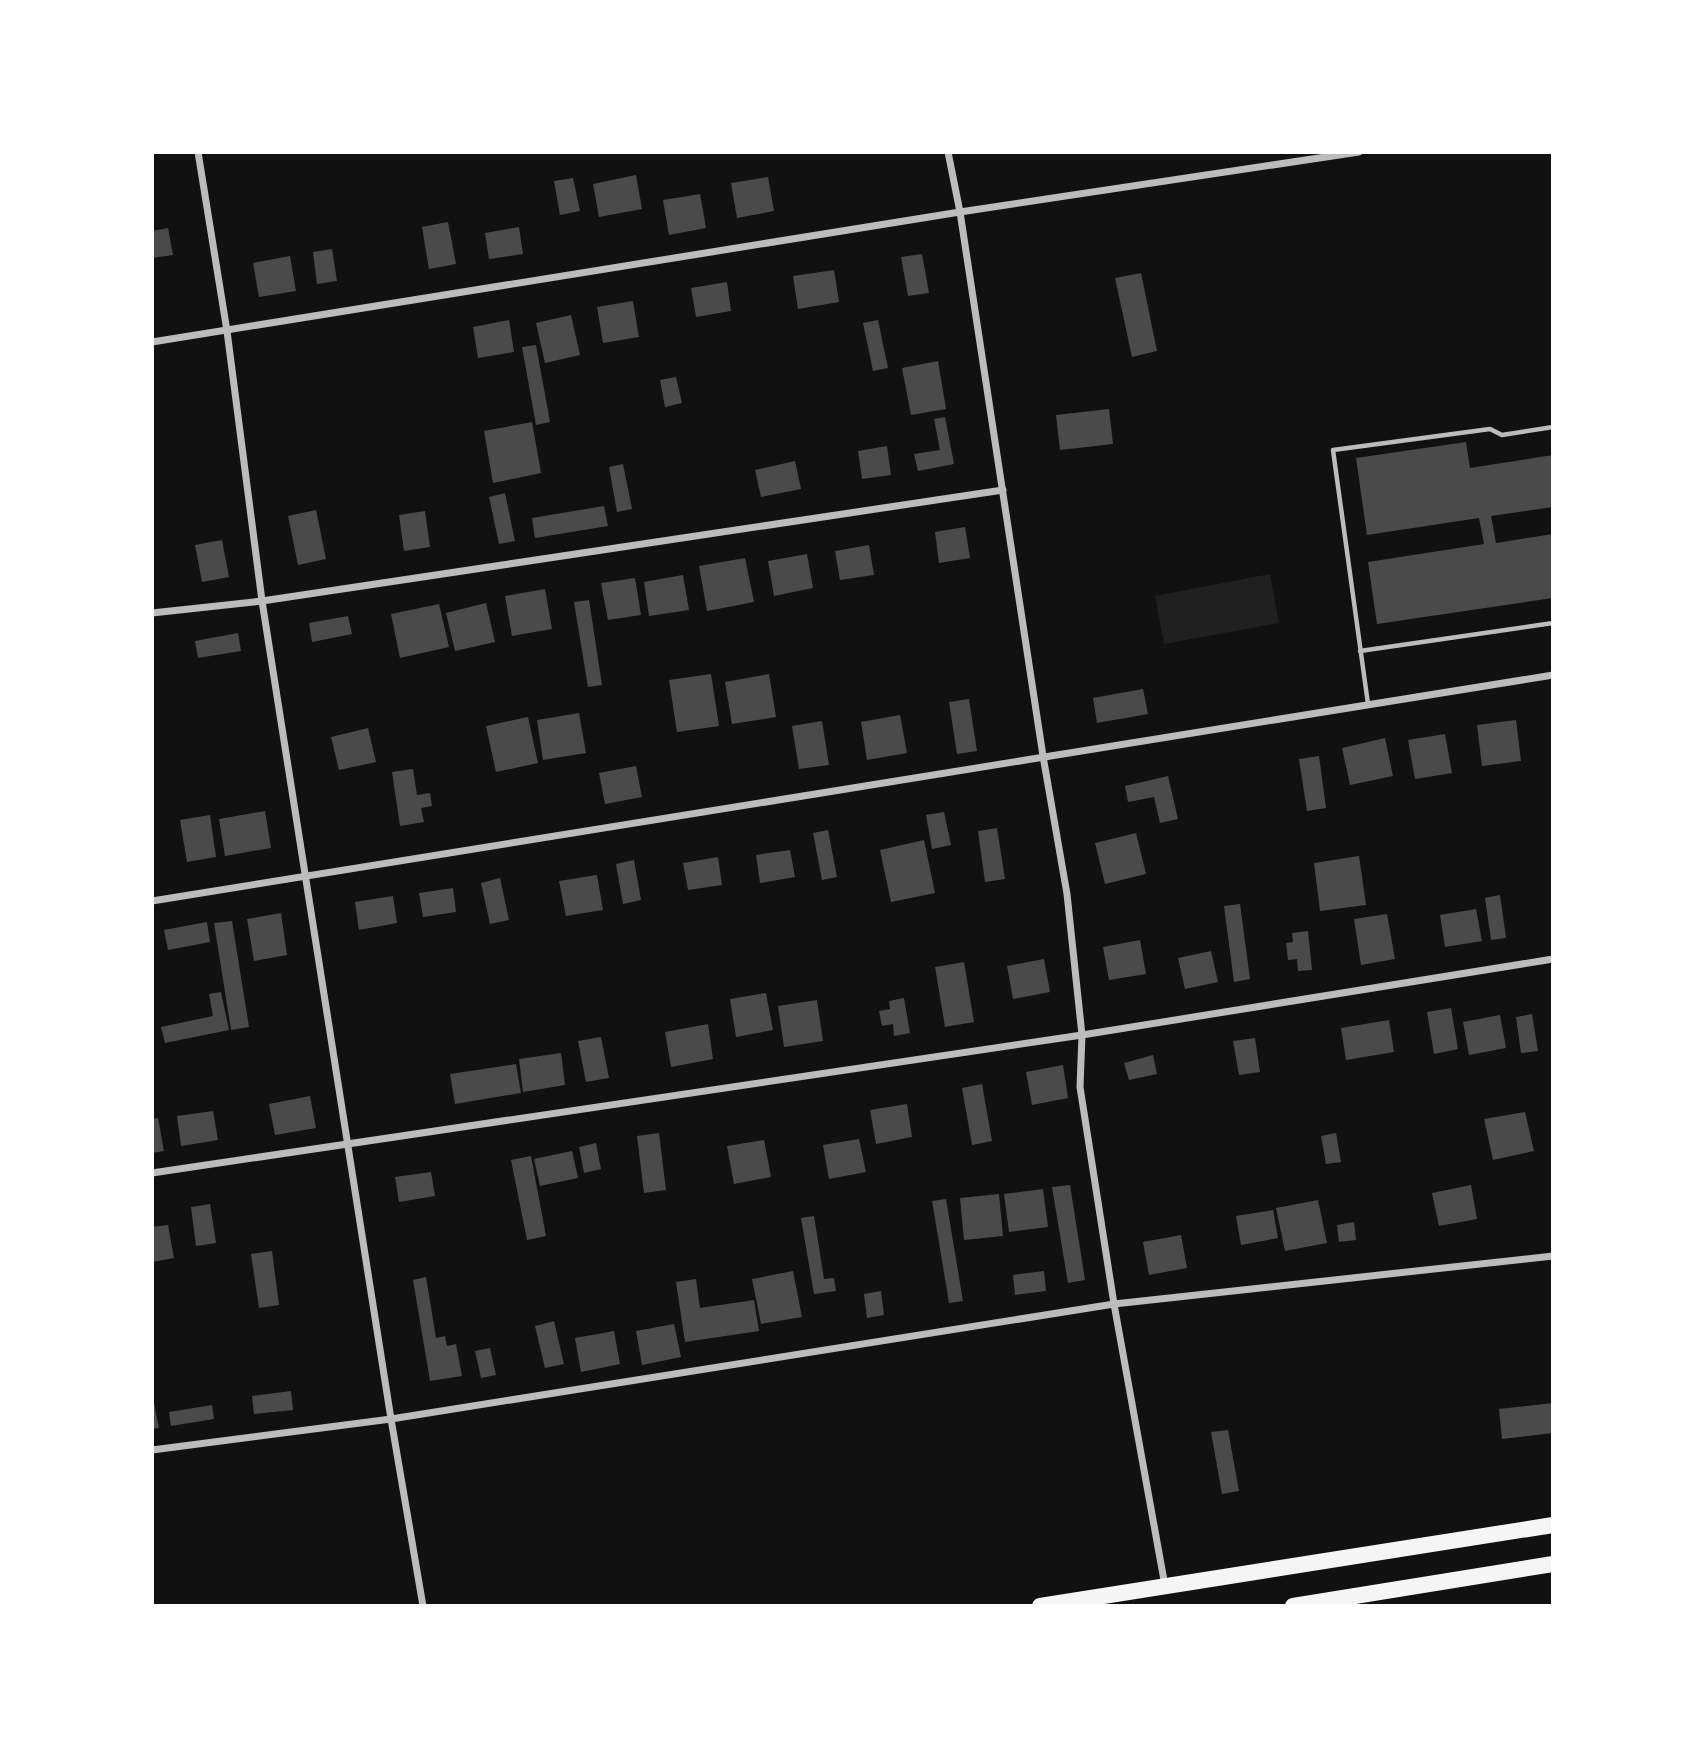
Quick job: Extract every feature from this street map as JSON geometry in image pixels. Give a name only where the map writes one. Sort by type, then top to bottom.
[{"type":"highway","points":[[1040,1606],[1553,1525]]},
{"type":"highway","points":[[1293,1606],[1553,1564]]},
{"type":"street","points":[[198,152],[227,331],[262,601],[423,1606]]},
{"type":"street","points":[[948,152],[960,212],[1043,756],[1067,894],[1082,1035],[1080,1087],[1114,1304],[1165,1587]]},
{"type":"street","points":[[152,342],[960,212],[1359,152]]},
{"type":"street","points":[[152,613],[262,601],[1003,490]]},
{"type":"street","points":[[152,901],[1553,675]]},
{"type":"street","points":[[152,1173],[1082,1035],[1553,959]]},
{"type":"street","points":[[152,1450],[391,1419],[1114,1304],[1553,1256]]},
{"type":"lane","points":[[1368,704],[1333,450],[1490,429],[1502,435],[1553,427]]},
{"type":"lane","points":[[1360,651],[1553,622]]},
{"type":"shaded area","points":[[1270,574],[1279,623],[1164,644],[1155,596]]},
{"type":"building","points":[[636,175],[642,209],[599,217],[593,184]]},
{"type":"building","points":[[768,177],[774,211],[737,218],[731,183]]},
{"type":"building","points":[[573,178],[580,211],[560,215],[554,181]]},
{"type":"building","points":[[700,194],[706,228],[669,235],[663,200]]},
{"type":"building","points":[[448,222],[456,264],[429,269],[422,227]]},
{"type":"building","points":[[519,227],[523,254],[489,259],[485,233]]},
{"type":"building","points":[[168,228],[173,255],[152,258],[152,231]]},
{"type":"building","points":[[332,249],[337,281],[317,284],[313,252]]},
{"type":"building","points":[[922,254],[929,293],[908,296],[901,257]]},
{"type":"building","points":[[290,256],[296,291],[259,297],[253,263]]},
{"type":"building","points":[[834,270],[839,302],[798,309],[793,276]]},
{"type":"building","points":[[1141,273],[1157,351],[1132,357],[1115,278]]},
{"type":"building","points":[[727,282],[731,311],[696,317],[691,288]]},
{"type":"building","points":[[633,301],[639,337],[603,343],[597,307]]},
{"type":"building","points":[[571,315],[580,355],[545,363],[536,323]]},
{"type":"building","points":[[509,320],[514,352],[478,358],[473,327]]},
{"type":"building","points":[[878,320],[888,368],[873,371],[863,323]]},
{"type":"building","points":[[536,345],[550,422],[536,425],[522,347]]},
{"type":"building","points":[[938,361],[946,409],[911,415],[902,368]]},
{"type":"building","points":[[676,377],[682,403],[665,407],[660,380]]},
{"type":"building","points":[[1109,409],[1113,444],[1060,450],[1056,415]]},
{"type":"building","points":[[945,417],[954,464],[918,471],[914,454],[940,450],[934,419]]},
{"type":"building","points":[[532,422],[541,473],[493,483],[484,431]]},
{"type":"building","points":[[1466,442],[1470,468],[1553,455],[1553,507],[1491,516],[1496,543],[1553,534],[1553,598],[1377,624],[1368,562],[1484,544],[1479,518],[1367,535],[1356,458]]},
{"type":"building","points":[[887,446],[891,475],[862,479],[858,451]]},
{"type":"building","points":[[795,461],[801,489],[761,497],[755,470]]},
{"type":"building","points":[[623,464],[632,509],[617,512],[609,467]]},
{"type":"building","points":[[505,493],[515,541],[499,544],[489,497]]},
{"type":"building","points":[[604,506],[608,526],[535,538],[532,518]]},
{"type":"building","points":[[316,510],[326,559],[298,565],[288,516]]},
{"type":"building","points":[[425,511],[430,547],[404,551],[399,515]]},
{"type":"building","points":[[965,527],[970,558],[939,563],[935,532]]},
{"type":"building","points":[[222,540],[229,577],[202,582],[195,545]]},
{"type":"building","points":[[869,545],[874,575],[840,580],[835,551]]},
{"type":"building","points":[[807,554],[813,588],[774,596],[768,561]]},
{"type":"building","points":[[745,558],[754,602],[707,611],[699,566]]},
{"type":"building","points":[[683,575],[689,610],[649,616],[644,582]]},
{"type":"building","points":[[635,578],[641,615],[608,620],[601,583]]},
{"type":"building","points":[[545,589],[552,629],[512,636],[505,596]]},
{"type":"building","points":[[589,600],[602,685],[588,687],[574,602]]},
{"type":"building","points":[[486,603],[495,642],[455,651],[446,613]]},
{"type":"building","points":[[439,604],[449,647],[400,658],[391,614]]},
{"type":"building","points":[[348,616],[352,634],[312,642],[309,623]]},
{"type":"building","points":[[238,633],[241,651],[198,658],[195,641]]},
{"type":"building","points":[[711,674],[719,726],[677,732],[669,680]]},
{"type":"building","points":[[769,674],[776,717],[732,724],[725,682]]},
{"type":"building","points":[[1143,689],[1148,714],[1097,723],[1093,698]]},
{"type":"building","points":[[969,699],[977,751],[957,754],[949,702]]},
{"type":"building","points":[[579,713],[586,753],[543,760],[537,720]]},
{"type":"building","points":[[900,715],[907,753],[867,760],[861,722]]},
{"type":"building","points":[[528,717],[538,763],[496,772],[486,726]]},
{"type":"building","points":[[1516,720],[1521,761],[1482,766],[1477,725]]},
{"type":"building","points":[[822,721],[829,765],[799,769],[792,726]]},
{"type":"building","points":[[368,728],[376,762],[339,770],[331,737]]},
{"type":"building","points":[[1445,734],[1452,773],[1415,779],[1408,740]]},
{"type":"building","points":[[1385,738],[1393,776],[1350,785],[1342,748]]},
{"type":"building","points":[[1319,756],[1326,808],[1307,811],[1299,759]]},
{"type":"building","points":[[636,766],[642,797],[605,804],[599,773]]},
{"type":"building","points":[[413,769],[417,795],[430,793],[432,806],[421,808],[424,822],[400,826],[392,772]]},
{"type":"building","points":[[1168,776],[1178,819],[1160,823],[1154,797],[1128,802],[1125,786]]},
{"type":"building","points":[[265,811],[271,848],[225,856],[219,819]]},
{"type":"building","points":[[944,812],[951,845],[932,849],[926,815]]},
{"type":"building","points":[[210,815],[216,857],[187,862],[180,820]]},
{"type":"building","points":[[997,828],[1005,879],[985,882],[978,831]]},
{"type":"building","points":[[828,830],[837,877],[822,880],[813,833]]},
{"type":"building","points":[[1136,833],[1146,874],[1105,884],[1095,843]]},
{"type":"building","points":[[924,840],[935,893],[891,902],[880,850]]},
{"type":"building","points":[[790,850],[795,877],[760,883],[756,855]]},
{"type":"building","points":[[1359,856],[1366,905],[1320,911],[1314,863]]},
{"type":"building","points":[[718,857],[722,885],[688,890],[683,863]]},
{"type":"building","points":[[634,860],[641,900],[623,904],[616,864]]},
{"type":"building","points":[[597,875],[603,910],[566,916],[559,881]]},
{"type":"building","points":[[500,878],[509,920],[490,924],[481,883]]},
{"type":"building","points":[[453,888],[456,912],[423,917],[419,893]]},
{"type":"building","points":[[1500,895],[1506,938],[1491,940],[1485,898]]},
{"type":"building","points":[[393,896],[397,923],[359,930],[355,902]]},
{"type":"building","points":[[1240,904],[1250,979],[1234,982],[1224,906]]},
{"type":"building","points":[[1476,909],[1482,941],[1445,947],[1440,915]]},
{"type":"building","points":[[281,913],[287,955],[254,961],[247,919]]},
{"type":"building","points":[[1387,914],[1395,959],[1361,965],[1354,919]]},
{"type":"building","points":[[232,921],[249,1027],[231,1030],[214,923]]},
{"type":"building","points":[[207,922],[210,942],[168,950],[164,930]]},
{"type":"building","points":[[1308,931],[1312,970],[1298,971],[1297,959],[1288,960],[1286,943],[1293,942],[1292,933]]},
{"type":"building","points":[[1140,940],[1146,974],[1109,980],[1103,947]]},
{"type":"building","points":[[1211,951],[1218,982],[1185,989],[1178,958]]},
{"type":"building","points":[[1044,959],[1050,992],[1013,999],[1007,966]]},
{"type":"building","points":[[964,962],[974,1022],[945,1027],[935,967]]},
{"type":"building","points":[[221,992],[229,1030],[165,1043],[161,1027],[213,1016],[209,994]]},
{"type":"building","points":[[766,993],[773,1030],[736,1037],[730,999]]},
{"type":"building","points":[[904,998],[910,1033],[894,1036],[893,1024],[882,1026],[879,1011],[890,1009],[889,1001]]},
{"type":"building","points":[[817,1000],[823,1041],[784,1047],[778,1006]]},
{"type":"building","points":[[1451,1008],[1458,1049],[1434,1054],[1427,1012]]},
{"type":"building","points":[[1532,1014],[1538,1051],[1521,1053],[1516,1017]]},
{"type":"building","points":[[1500,1015],[1506,1048],[1469,1055],[1463,1022]]},
{"type":"building","points":[[1389,1020],[1394,1052],[1346,1060],[1341,1028]]},
{"type":"building","points":[[708,1024],[713,1059],[671,1067],[665,1032]]},
{"type":"building","points":[[601,1037],[609,1078],[586,1082],[578,1041]]},
{"type":"building","points":[[1255,1038],[1260,1072],[1239,1075],[1233,1041]]},
{"type":"building","points":[[561,1053],[565,1085],[523,1092],[519,1059]]},
{"type":"building","points":[[1153,1055],[1157,1074],[1129,1080],[1124,1063]]},
{"type":"building","points":[[516,1064],[521,1093],[455,1104],[450,1074]]},
{"type":"building","points":[[1063,1065],[1068,1098],[1032,1105],[1026,1072]]},
{"type":"building","points":[[982,1084],[992,1141],[972,1145],[962,1088]]},
{"type":"building","points":[[310,1096],[316,1128],[275,1135],[269,1104]]},
{"type":"building","points":[[907,1104],[912,1137],[876,1144],[870,1110]]},
{"type":"building","points":[[213,1111],[218,1140],[181,1146],[177,1116]]},
{"type":"building","points":[[1525,1112],[1534,1151],[1493,1160],[1484,1119]]},
{"type":"building","points":[[158,1118],[164,1151],[152,1153],[152,1119]]},
{"type":"building","points":[[659,1133],[666,1190],[644,1193],[637,1136]]},
{"type":"building","points":[[1336,1133],[1341,1162],[1326,1164],[1321,1136]]},
{"type":"building","points":[[859,1139],[866,1172],[829,1179],[823,1145]]},
{"type":"building","points":[[764,1140],[771,1177],[734,1184],[727,1146]]},
{"type":"building","points":[[596,1143],[601,1169],[584,1173],[579,1147]]},
{"type":"building","points":[[572,1151],[578,1178],[540,1186],[534,1159]]},
{"type":"building","points":[[531,1156],[546,1236],[527,1240],[511,1160]]},
{"type":"building","points":[[431,1172],[435,1196],[399,1202],[395,1177]]},
{"type":"building","points":[[1070,1185],[1085,1280],[1068,1283],[1052,1187]]},
{"type":"building","points":[[1471,1185],[1477,1219],[1439,1226],[1432,1193]]},
{"type":"building","points":[[1043,1189],[1048,1227],[1009,1232],[1004,1194]]},
{"type":"building","points":[[999,1194],[1003,1236],[964,1240],[960,1198]]},
{"type":"building","points":[[946,1199],[963,1301],[949,1303],[932,1201]]},
{"type":"building","points":[[1318,1200],[1327,1243],[1285,1251],[1276,1208]]},
{"type":"building","points":[[210,1204],[216,1243],[196,1246],[191,1207]]},
{"type":"building","points":[[1273,1210],[1278,1238],[1241,1245],[1236,1216]]},
{"type":"building","points":[[814,1216],[824,1279],[834,1278],[836,1291],[814,1294],[801,1218]]},
{"type":"building","points":[[1354,1222],[1356,1240],[1339,1242],[1337,1225]]},
{"type":"building","points":[[168,1225],[174,1258],[152,1262],[152,1227]]},
{"type":"building","points":[[1181,1235],[1187,1268],[1149,1275],[1143,1242]]},
{"type":"building","points":[[272,1251],[279,1305],[259,1308],[251,1254]]},
{"type":"building","points":[[793,1271],[802,1317],[761,1324],[752,1279]]},
{"type":"building","points":[[1044,1271],[1046,1291],[1015,1295],[1013,1275]]},
{"type":"building","points":[[426,1277],[436,1338],[445,1336],[447,1346],[456,1344],[462,1376],[430,1381],[413,1280]]},
{"type":"building","points":[[696,1279],[700,1308],[754,1300],[759,1331],[685,1342],[676,1282]]},
{"type":"building","points":[[881,1291],[884,1315],[867,1318],[864,1294]]},
{"type":"building","points":[[554,1321],[564,1364],[545,1368],[535,1326]]},
{"type":"building","points":[[674,1324],[681,1357],[642,1365],[636,1331]]},
{"type":"building","points":[[614,1331],[620,1364],[581,1372],[575,1338]]},
{"type":"building","points":[[490,1348],[496,1375],[481,1378],[475,1351]]},
{"type":"building","points":[[291,1391],[293,1410],[254,1414],[252,1396]]},
{"type":"building","points":[[152,1393],[159,1428],[152,1429]]},
{"type":"building","points":[[1553,1403],[1553,1433],[1502,1439],[1499,1409]]},
{"type":"building","points":[[212,1405],[214,1419],[171,1426],[169,1412]]},
{"type":"building","points":[[1228,1430],[1239,1491],[1222,1494],[1211,1432]]}]
